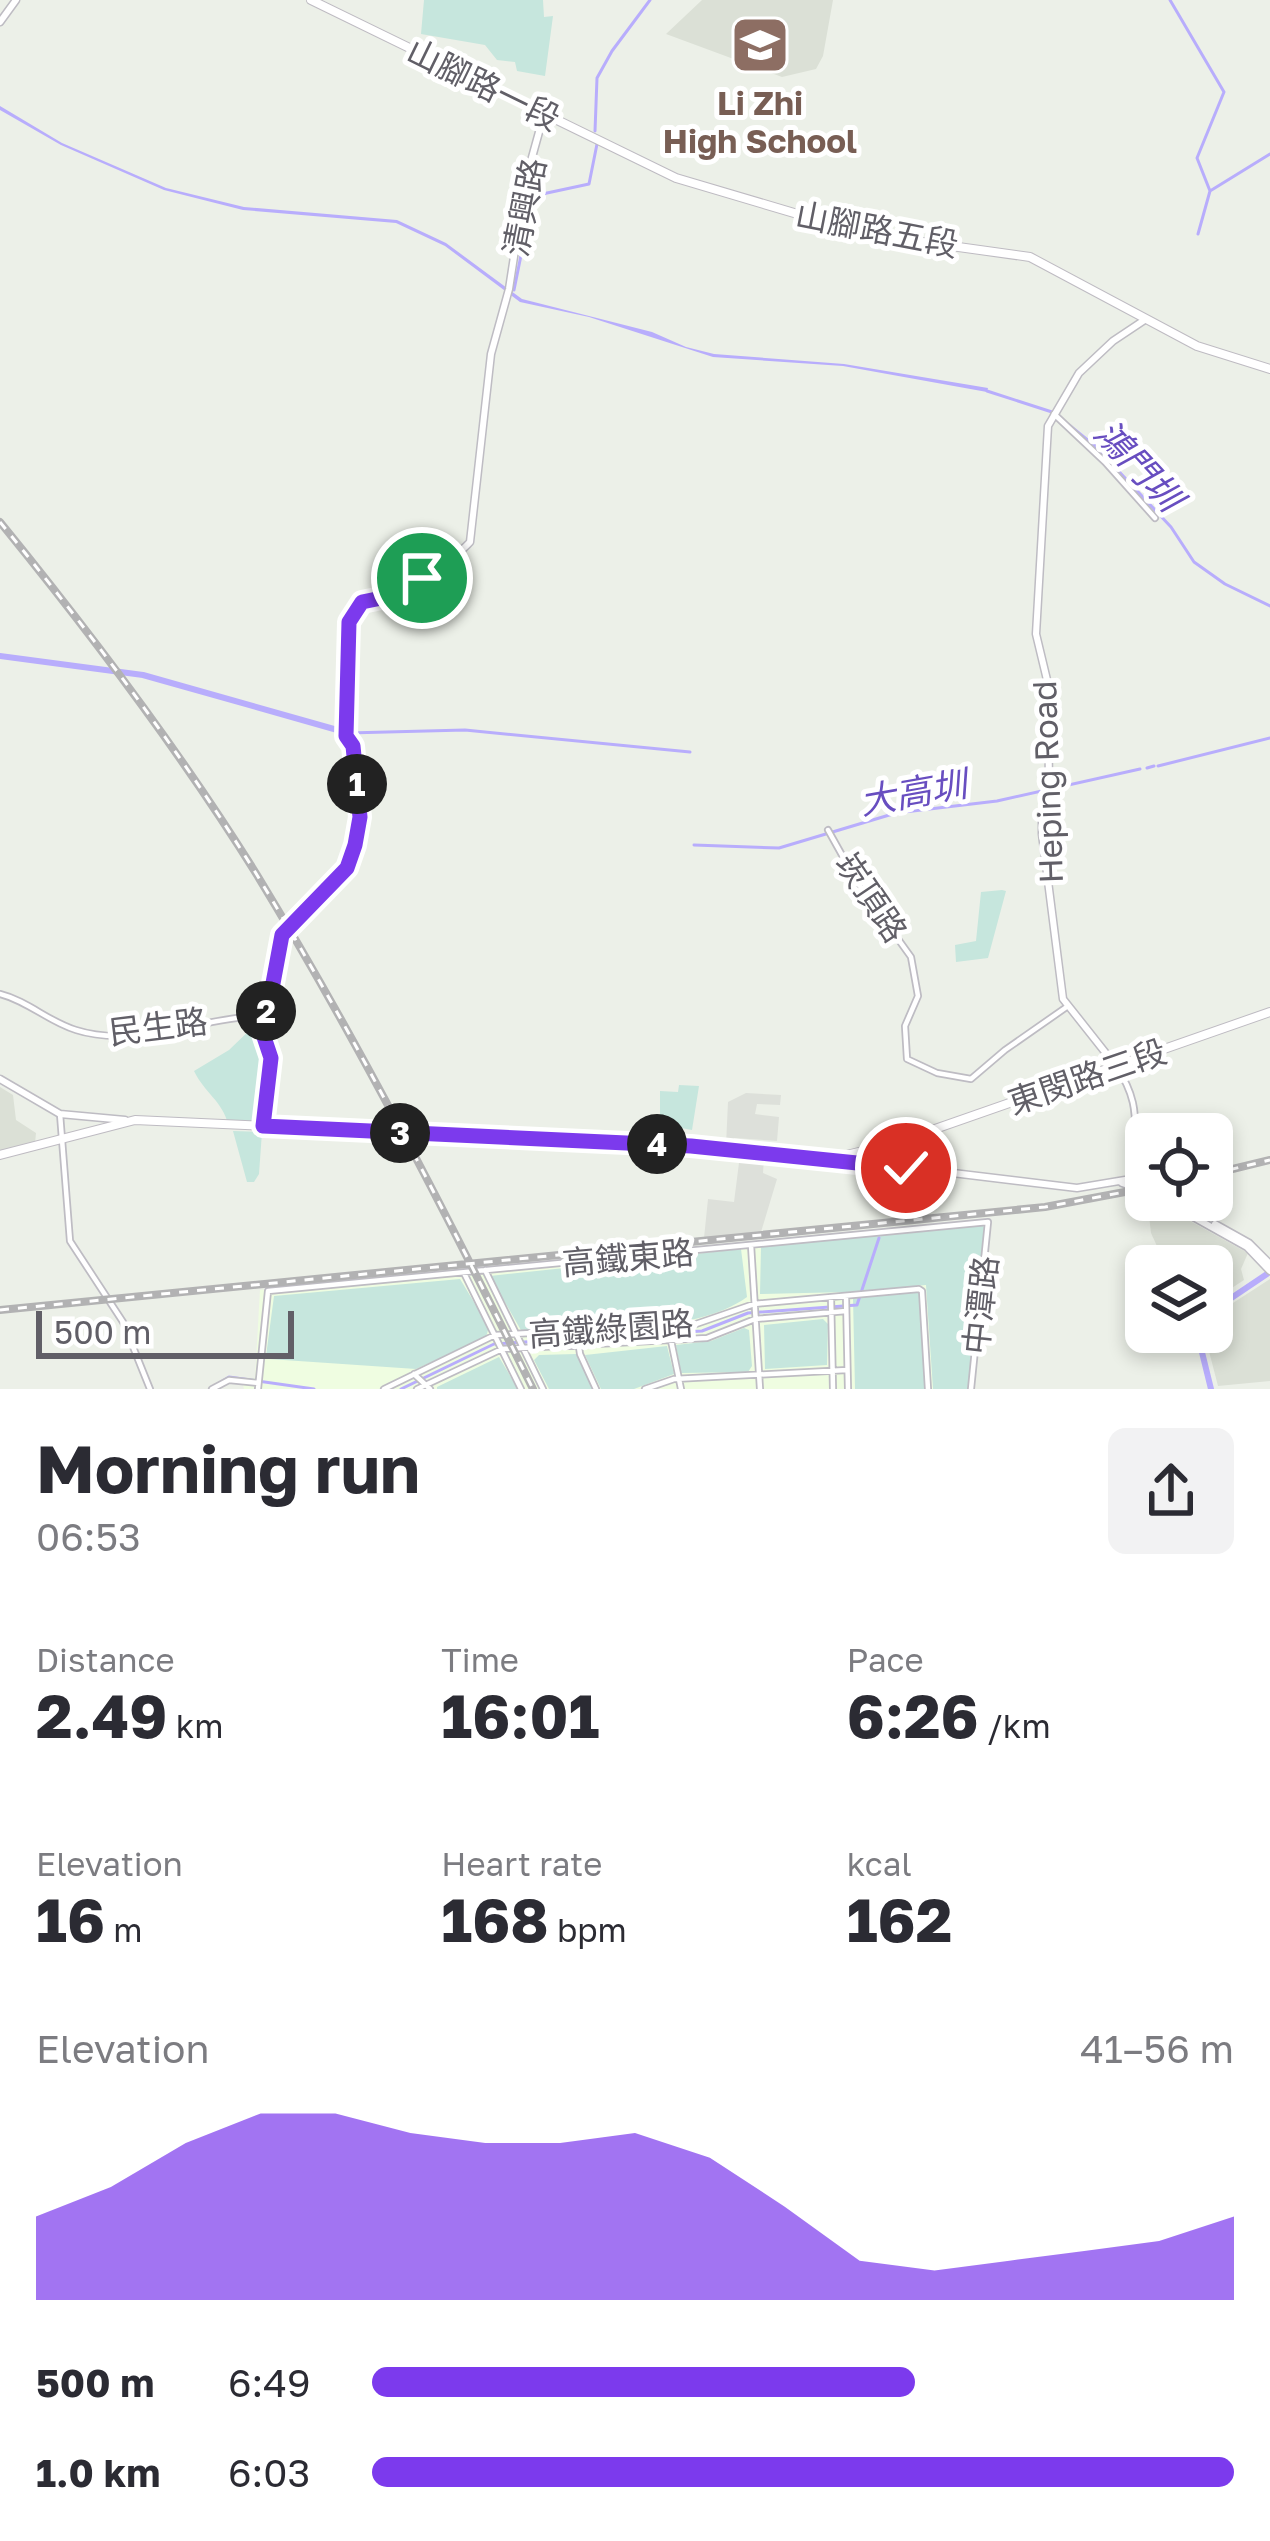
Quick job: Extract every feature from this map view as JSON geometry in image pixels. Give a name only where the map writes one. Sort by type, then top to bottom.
[{"type":"main road","name":"山腳路一段","points":[[311,0],[605,141]]},
{"type":"main road","name":"山腳路五段","points":[[605,141],[676,178],[866,234],[1030,257],[1220,356],[1270,369]]},
{"type":"main road","name":"東閔路三段","points":[[0,1157],[137,1122],[659,1144],[833,1158],[892,1144],[1270,1012]]},
{"type":"street","points":[[0,22],[16,0]]},
{"type":"street","name":"清興路","points":[[258,1018],[268,1010],[282,935],[347,868],[355,845],[360,817],[353,746],[346,732],[352,612],[367,599],[406,593],[455,559],[470,542],[491,354],[509,289],[526,179],[544,113]]},
{"type":"street","name":"Heping Road","points":[[1135,1113],[1136,1103],[1116,1066],[1063,998],[1042,833],[1049,790],[1048,684],[1036,634],[1046,437],[1079,373],[1112,341],[1146,319]]},
{"type":"street","points":[[1055,413],[1155,518]]},
{"type":"street","name":"崁頂路","points":[[828,830],[857,882],[911,957],[918,996],[904,1026],[907,1059],[937,1073],[971,1079],[1068,1006]]},
{"type":"street","name":"民生路","points":[[0,994],[75,1030],[100,1035],[258,1018]]},
{"type":"street","points":[[258,1018],[271,1058],[263,1127]]},
{"type":"street","points":[[0,1079],[60,1114],[137,1122]]},
{"type":"street","points":[[60,1114],[70,1241],[123,1322],[150,1389]]},
{"type":"street","points":[[833,1158],[1077,1188],[1125,1183]]},
{"type":"street","points":[[1200,1221],[1268,1263]]},
{"type":"street","points":[[1202,1221],[1268,1263]]},
{"type":"street","name":"高鐵東路","points":[[258,1384],[268,1291],[988,1222]]},
{"type":"street","name":"中潭路","points":[[971,1389],[988,1222]]},
{"type":"street","points":[[751,1245],[760,1389]]},
{"type":"street","points":[[1247,1247],[1268,1263]]},
{"type":"street","points":[[485,1270],[544,1389]]},
{"type":"street","points":[[464,1273],[521,1389]]},
{"type":"street","name":"高鐵綠園路","points":[[384,1389],[495,1335],[704,1323],[754,1304],[919,1289],[928,1389]]},
{"type":"street","points":[[846,1295],[848,1389]]},
{"type":"street","points":[[832,1298],[833,1389]]},
{"type":"street","name":"高鐵綠園路","points":[[417,1389],[502,1349],[706,1338],[755,1319],[846,1311]]},
{"type":"street","points":[[668,1326],[681,1389]]},
{"type":"street","points":[[577,1332],[578,1347],[596,1389]]},
{"type":"street","points":[[644,1389],[680,1379],[847,1370]]},
{"type":"street","points":[[414,1374],[429,1387]]},
{"type":"street","points":[[212,1389],[229,1380],[258,1384]]},
{"type":"shaded area","points":[[424,0],[543,0],[544,17],[553,16],[545,76],[517,71],[515,62],[497,60],[485,45],[421,34]]},
{"type":"shaded area","name":"Li Zhi High School","points":[[702,0],[833,0],[823,56],[816,69],[782,77],[666,34]]},
{"type":"shaded area","points":[[0,106],[62,143],[166,188],[244,207],[397,220],[446,243],[522,299],[652,332],[686,347],[714,354],[844,364],[988,388],[987,392],[843,366],[713,357],[589,317],[520,302],[445,246],[396,223],[243,210],[164,190],[61,145]]},
{"type":"shaded area","points":[[1006,891],[988,958],[956,962],[955,945],[976,941],[981,892]]},
{"type":"shaded area","points":[[258,1022],[271,1058],[263,1126],[228,1124],[194,1071],[229,1050]]},
{"type":"shaded area","points":[[679,1085],[699,1086],[692,1130],[660,1124],[660,1091],[678,1092]]},
{"type":"shaded area","points":[[0,1087],[13,1095],[16,1120],[36,1133],[35,1143],[0,1151]]},
{"type":"shaded area","points":[[746,1093],[781,1095],[780,1105],[757,1104],[755,1114],[779,1117],[777,1141],[734,1138],[733,1146],[726,1145],[728,1102]]},
{"type":"shaded area","points":[[233,1131],[262,1132],[259,1174],[254,1182],[247,1182]]},
{"type":"shaded area","points":[[740,1155],[764,1157],[763,1173],[777,1179],[761,1232],[704,1238],[708,1199],[734,1202]]},
{"type":"shaded area","points":[[987,1220],[971,1389],[244,1389],[241,1378],[255,1378],[260,1290]]},
{"type":"shaded area","points":[[1150,1221],[1190,1221],[1248,1253],[1241,1269],[1244,1280],[1233,1287],[1233,1245],[1156,1245]]},
{"type":"shaded area","points":[[981,1224],[969,1389],[933,1389],[926,1285],[760,1294],[761,1247]]},
{"type":"shaded area","points":[[741,1249],[747,1297],[725,1309],[670,1324],[522,1332],[490,1276]]},
{"type":"shaded area","points":[[460,1279],[489,1327],[486,1337],[416,1369],[266,1356],[274,1296]]},
{"type":"shaded area","points":[[1270,1279],[1270,1381],[1218,1386],[1209,1353],[1233,1353],[1233,1303]]},
{"type":"shaded area","points":[[920,1292],[925,1389],[855,1389],[853,1298]]},
{"type":"shaded area","points":[[823,1319],[828,1324],[827,1365],[765,1369],[764,1325]]},
{"type":"shaded area","points":[[749,1330],[752,1366],[748,1372],[681,1373],[676,1345],[711,1341]]},
{"type":"shaded area","points":[[667,1346],[674,1374],[634,1389],[601,1389],[585,1355]]},
{"type":"shaded area","points":[[576,1354],[594,1389],[549,1389],[534,1360],[539,1355]]},
{"type":"shaded area","points":[[499,1357],[518,1389],[437,1389],[437,1387]]},
{"type":"waterway","points":[[595,131],[597,78],[650,0]]},
{"type":"waterway","points":[[1170,0],[1224,92],[1197,158],[1210,191]]},
{"type":"waterway","points":[[514,290],[533,196],[589,184],[597,144]]},
{"type":"waterway","points":[[1198,234],[1210,191],[1270,154]]},
{"type":"waterway","name":"鴻門圳","points":[[987,391],[1052,412]]},
{"type":"waterway","name":"鴻門圳","points":[[1069,425],[1171,527],[1194,562],[1270,606]]},
{"type":"waterway","points":[[0,656],[143,675],[348,733]]},
{"type":"waterway","points":[[348,733],[465,730],[690,752]]},
{"type":"waterway","name":"大高圳","points":[[1158,766],[1270,738]]},
{"type":"waterway","name":"大高圳","points":[[1147,768],[1154,766]]},
{"type":"waterway","name":"大高圳","points":[[694,845],[779,848],[896,813],[997,801],[1140,769]]},
{"type":"waterway","points":[[401,1389],[494,1344],[702,1331],[748,1313],[857,1305],[879,1238]]},
{"type":"waterway","points":[[1233,1297],[1267,1274]]},
{"type":"waterway","points":[[1202,1353],[1211,1389]]},
{"type":"waterway","points":[[213,1387],[229,1377],[314,1389]]},
{"type":"railway","points":[[0,522],[134,694],[257,875],[401,1129],[533,1389]]},
{"type":"railway","points":[[1233,1169],[1270,1160]]},
{"type":"railway","points":[[0,1310],[1045,1207],[1125,1192]]},
{"type":"place","name":"Li Zhi High School","points":[[760,45]]},
{"type":"route","points":[[422,578],[406,593],[367,599],[350,619],[346,736],[353,746],[360,817],[347,868],[318,894],[277,947],[268,1010],[259,1022],[271,1058],[263,1126],[691,1146],[906,1168]]}]
